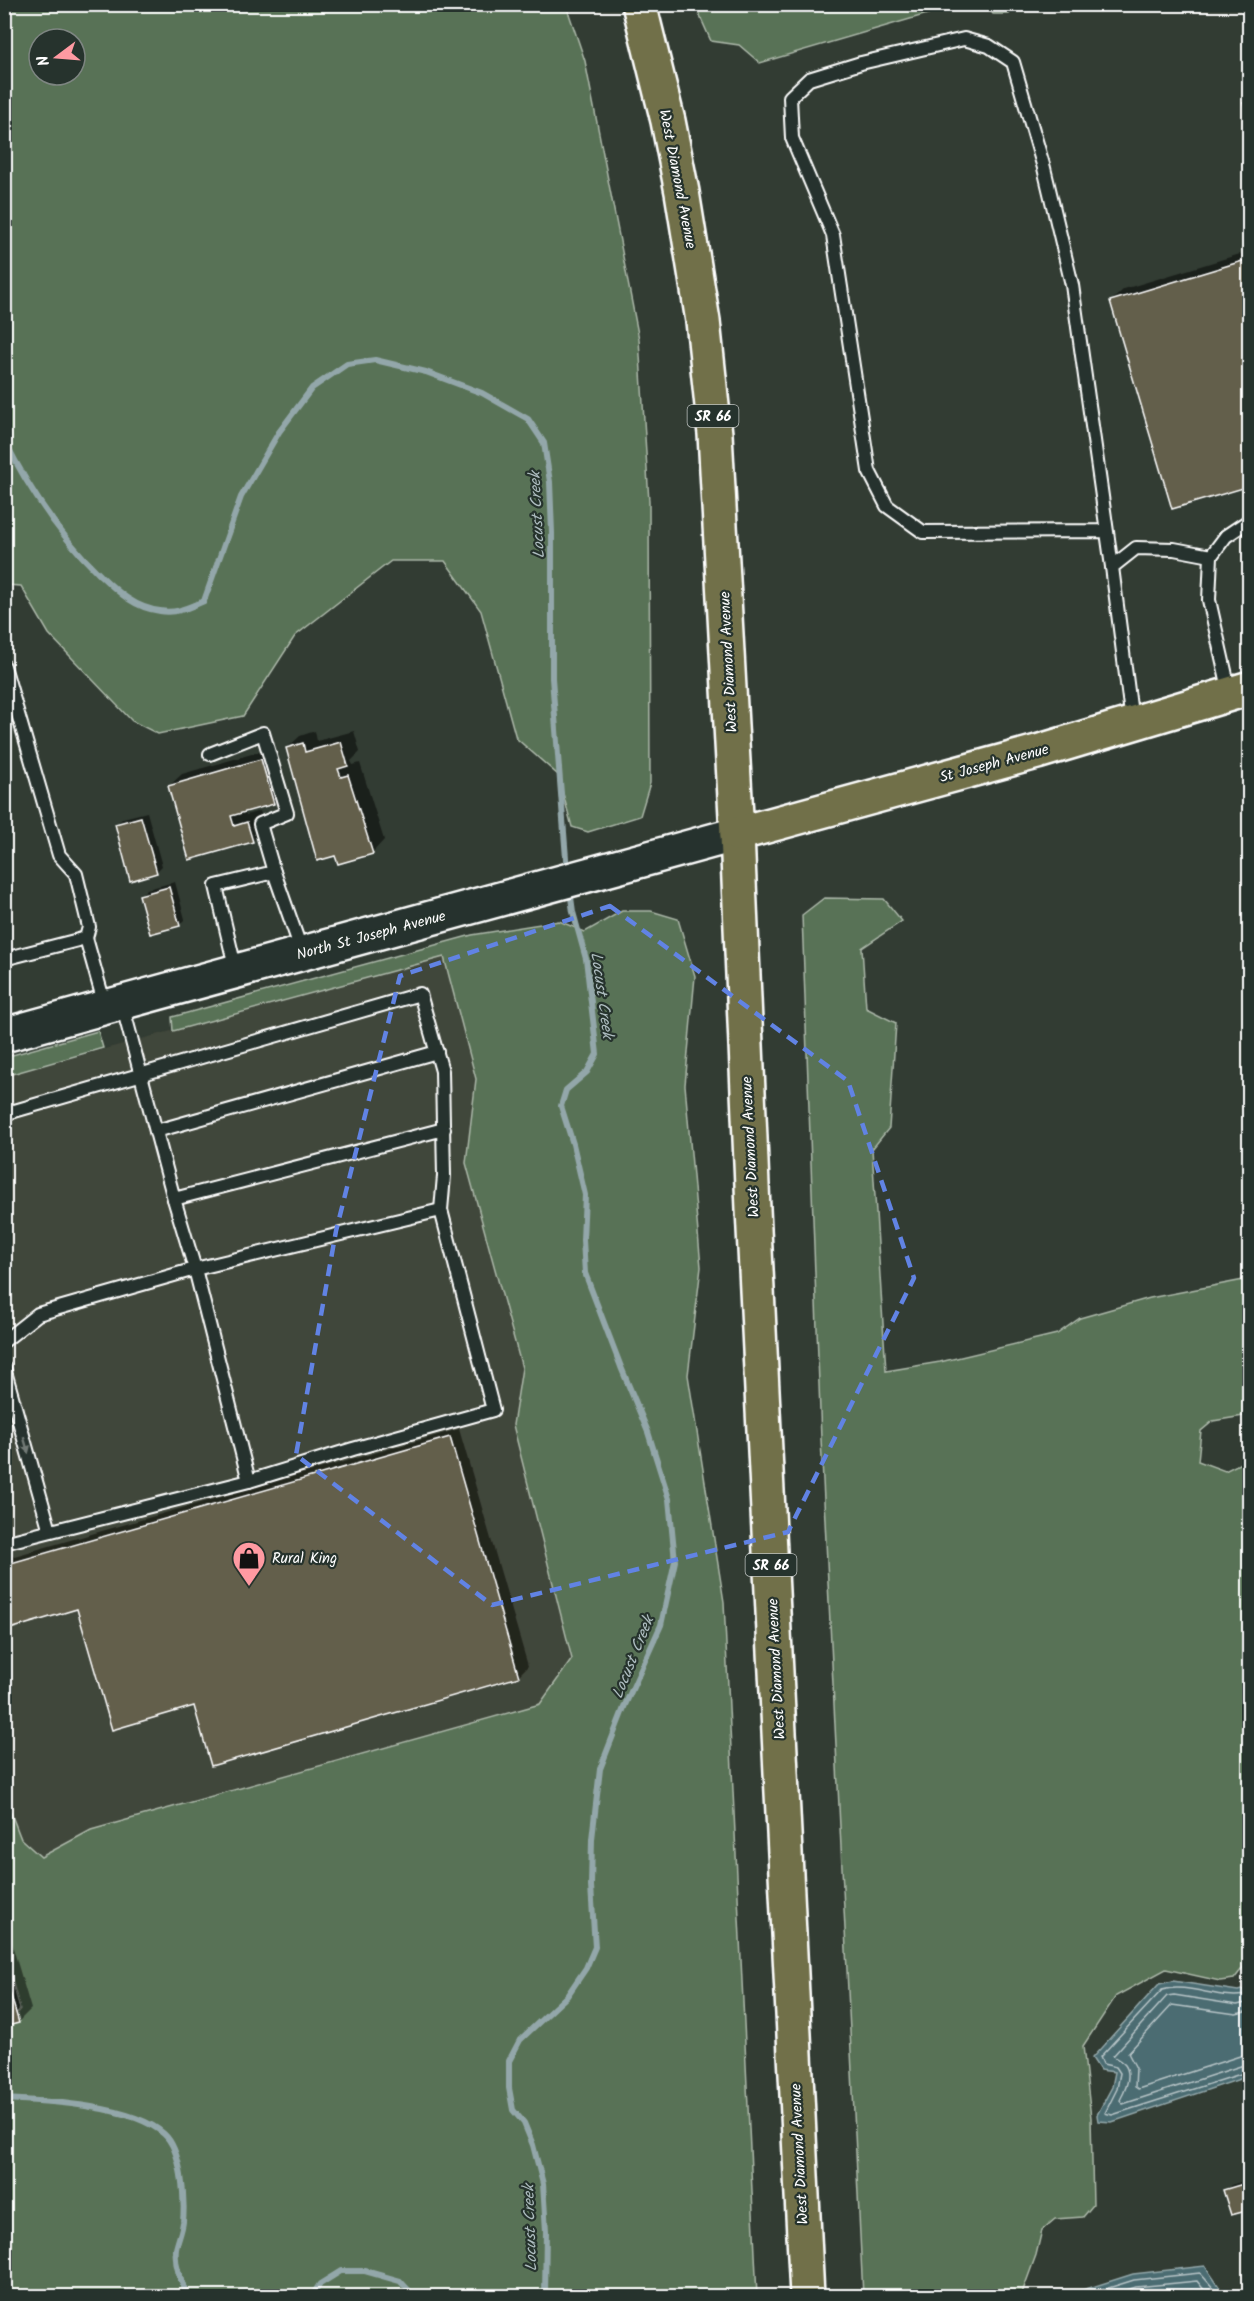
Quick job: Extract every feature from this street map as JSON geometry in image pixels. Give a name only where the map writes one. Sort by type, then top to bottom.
[{"type":"main road","name":"West Diamond Avenue","points":[[639,4],[668,121],[694,260],[711,384],[719,491],[807,2296]]},
{"type":"main road","name":"St Joseph Avenue","points":[[736,834],[1037,752],[1240,691]]},
{"type":"main road","name":"North St Joseph Avenue","points":[[4,1035],[736,834]]},
{"type":"lane","points":[[1107,531],[922,532],[888,506],[869,471],[833,235],[792,138],[790,97],[809,79],[861,63],[964,39],[989,46],[1013,62],[1044,168],[1072,285],[1107,531],[1112,567],[1132,723]]},
{"type":"lane","points":[[1240,691],[1209,600],[1211,556],[1226,536],[1250,520]]},
{"type":"lane","points":[[1112,567],[1136,548],[1174,549],[1211,556]]},
{"type":"lane","points":[[4,666],[59,855],[76,874],[89,927],[86,938],[140,1073],[195,1269],[249,1481]]},
{"type":"lane","points":[[210,754],[264,733],[287,813],[260,824],[303,954]]},
{"type":"lane","points":[[236,972],[216,886],[274,872]]},
{"type":"lane","points":[[4,959],[86,938]]},
{"type":"lane","points":[[4,1114],[420,994],[442,1071],[444,1176],[441,1210],[493,1410],[249,1481],[4,1542]]},
{"type":"lane","points":[[156,1131],[437,1052]]},
{"type":"lane","points":[[174,1199],[444,1129]]},
{"type":"lane","points":[[4,1341],[38,1314],[195,1269],[441,1210]]},
{"type":"lane","points":[[4,1368],[50,1531]]},
{"type":"highlighted area","points":[[610,906],[848,1081],[914,1278],[788,1532],[492,1605],[296,1455],[336,1231],[400,976]]},
{"type":"shaded area","points":[[444,957],[476,1079],[466,1163],[522,1368],[513,1425],[572,1659],[540,1704],[91,1830],[41,1857],[21,1839],[5,1795],[5,1076]]},
{"type":"green space","points":[[5,4],[566,5],[585,61],[639,339],[649,502],[650,783],[640,816],[588,832],[572,827],[558,775],[516,738],[481,611],[445,561],[391,561],[295,636],[243,716],[158,734],[132,721],[49,634],[21,586],[5,585]]},
{"type":"green space","points":[[695,4],[958,5],[760,63],[739,45],[711,41]]},
{"type":"green space","points":[[987,5],[1012,5],[1009,14],[993,14]]},
{"type":"green space","points":[[824,898],[884,899],[902,921],[862,948],[866,1008],[896,1023],[889,1128],[872,1149],[886,1371],[940,1362],[1057,1334],[1080,1318],[1150,1298],[1249,1279],[1249,1415],[1213,1421],[1201,1431],[1198,1461],[1225,1471],[1249,1459],[1249,1960],[1234,1979],[1220,1981],[1166,1969],[1116,1996],[1083,2046],[1091,2118],[1093,2205],[1083,2217],[1055,2219],[1042,2230],[1036,2255],[1021,2296],[863,2296],[821,1439],[802,915]]},
{"type":"green space","points":[[622,911],[651,911],[678,919],[695,976],[685,1085],[701,1267],[688,1375],[724,1602],[757,2296],[5,2296],[5,2021],[11,2020],[20,2009],[5,1954],[4,1795],[21,1839],[41,1857],[91,1830],[540,1704],[572,1659],[513,1425],[522,1368],[466,1163],[476,1079],[444,957],[173,1031],[172,1017],[472,935],[559,921],[585,932]]},
{"type":"green space","points":[[98,1031],[103,1048],[5,1076],[5,1057]]},
{"type":"water","points":[[1173,1981],[1238,1991],[1249,1988],[1249,2076],[1112,2122],[1098,2121],[1097,2115],[1112,2087],[1115,2072],[1100,2070],[1092,2058],[1159,1984]]},
{"type":"water","points":[[1205,2266],[1223,2296],[1064,2296],[1133,2274]]},
{"type":"building","points":[[1250,101],[1250,121],[1243,103]]},
{"type":"building","points":[[1246,260],[1250,270],[1250,486],[1172,509],[1110,301]]},
{"type":"building","points":[[341,742],[348,766],[338,769],[341,777],[348,775],[373,854],[338,864],[335,856],[317,861],[286,748],[303,743],[305,752]]},
{"type":"building","points":[[261,759],[274,804],[231,816],[234,826],[247,822],[253,842],[189,860],[168,786]]},
{"type":"building","points":[[141,817],[157,873],[130,881],[115,824]]},
{"type":"building","points":[[169,887],[180,926],[150,934],[139,895]]},
{"type":"building","name":"Rural King","points":[[450,1437],[519,1677],[211,1766],[194,1706],[112,1730],[77,1609],[10,1629],[4,1610],[4,1565]]},
{"type":"building","points":[[4,1972],[19,2023],[4,2027]]},
{"type":"building","points":[[1250,2182],[1250,2210],[1231,2215],[1223,2190]]},
{"type":"waterway","name":"Locust Creek","points":[[4,439],[46,511],[84,559],[126,598],[151,609],[172,612],[204,601],[241,497],[279,432],[312,388],[347,364],[375,360],[426,372],[482,393],[528,419],[544,443],[550,482],[552,678],[567,871]]},
{"type":"waterway","name":"Locust Creek","points":[[545,2296],[546,2231],[543,2184],[533,2145],[524,2123],[513,2110],[509,2088],[509,2061],[520,2040],[567,1996],[586,1968],[595,1947],[591,1886],[592,1839],[600,1769],[625,1705],[661,1625],[675,1561],[669,1499],[648,1432],[585,1273],[583,1240],[585,1195],[561,1106],[566,1090],[587,1072],[597,1054],[586,959],[573,912],[570,890]]},
{"type":"waterway","name":"Locust Creek","points":[[4,2099],[65,2103],[111,2111],[150,2124],[164,2134],[175,2151],[181,2175],[183,2222],[176,2249],[176,2261],[188,2296]]},
{"type":"waterway","name":"Locust Creek","points":[[312,2296],[320,2284],[341,2271],[365,2271],[400,2281],[414,2296]]},
{"type":"place","name":"Rural King","points":[[249,1587]]}]
